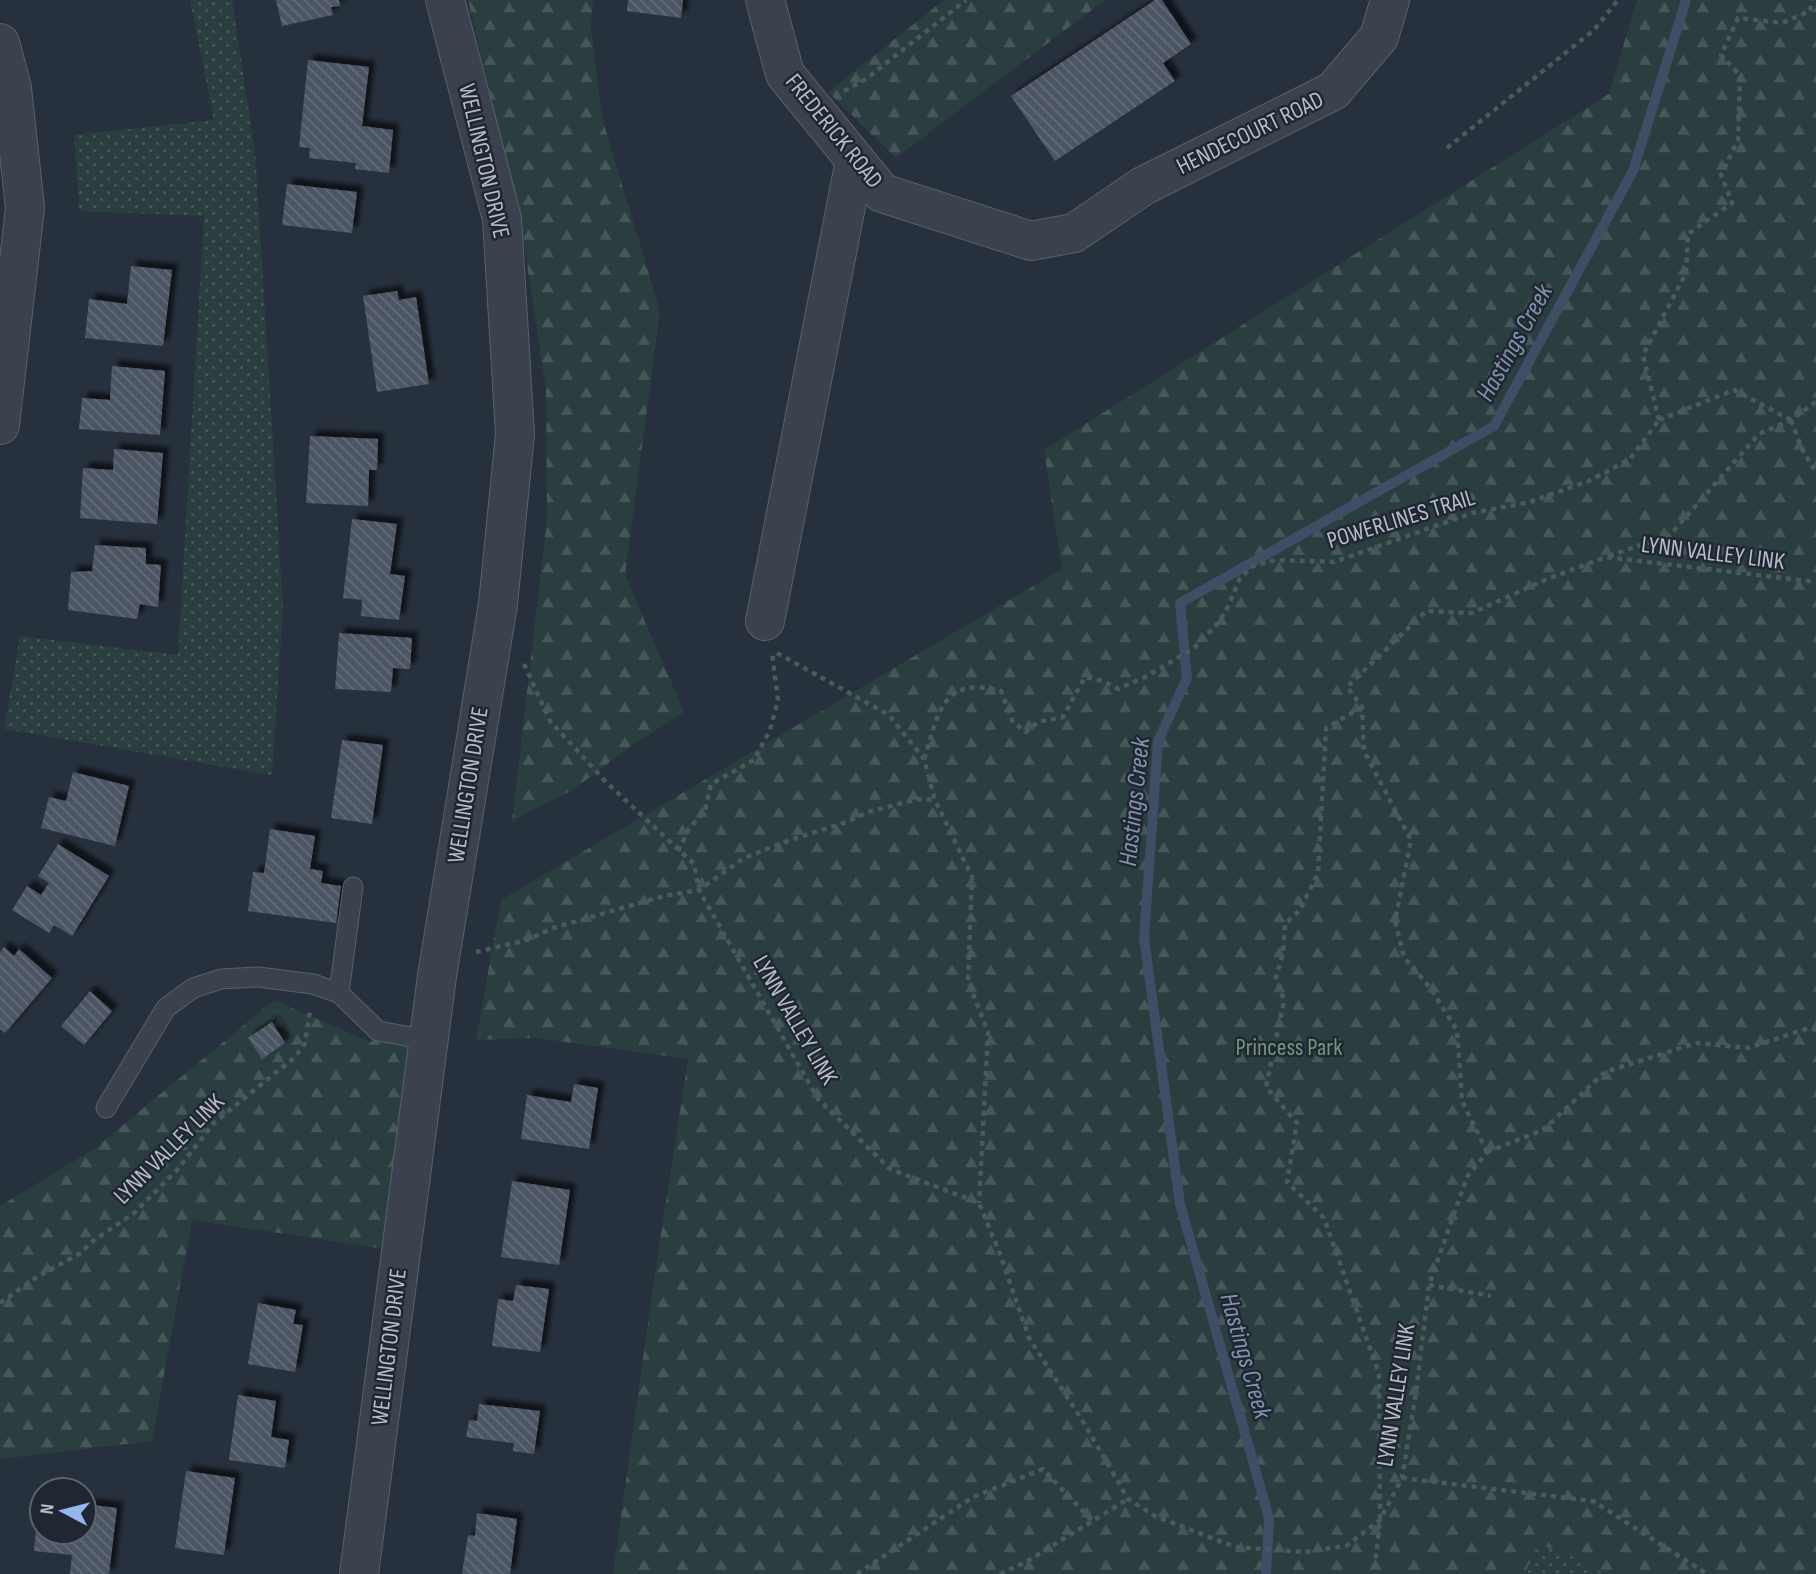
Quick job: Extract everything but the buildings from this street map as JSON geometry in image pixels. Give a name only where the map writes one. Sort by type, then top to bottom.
[{"type":"street","name":"WELLINGTON DRIVE","points":[[359,1574],[437,976],[498,604],[515,434],[502,219],[445,0]]},
{"type":"street","name":"FREDERICK ROAD","points":[[765,0],[785,74],[882,193],[1031,241],[1073,233]]},
{"type":"street","name":"HENDECOURT ROAD","points":[[1073,233],[1143,186],[1334,91],[1379,37],[1390,0]]},
{"type":"street","points":[[0,43],[12,88],[25,208],[0,425]]},
{"type":"street","points":[[765,621],[855,160]]},
{"type":"lane","points":[[339,993],[353,887]]},
{"type":"lane","points":[[106,1108],[166,1008],[193,988],[221,979],[258,977],[313,984],[339,993],[378,1031],[428,1040]]},
{"type":"path","points":[[813,108],[866,79],[966,0]]},
{"type":"path","points":[[1447,148],[1594,30],[1618,0]]},
{"type":"path","points":[[1812,0],[1810,11],[1782,23],[1738,18],[1721,55],[1740,75],[1738,140],[1721,175],[1732,202],[1688,234],[1686,274],[1643,355],[1659,420],[1734,390],[1791,420],[1802,449],[1816,473]]},
{"type":"path","name":"LYNN VALLEY LINK","points":[[524,662],[550,721],[606,782],[694,864],[699,890],[818,1099],[890,1169],[979,1203],[1029,1338],[1084,1423],[1128,1499],[1155,1516],[1235,1548],[1305,1552],[1346,1546],[1380,1520],[1402,1478],[1429,1285],[1467,1177],[1487,1152],[1462,1101],[1457,1030],[1430,989],[1404,957],[1395,921],[1411,840],[1364,751],[1362,707],[1346,687],[1426,611],[1472,613],[1547,579],[1670,535],[1759,434],[1791,420],[1816,402]]},
{"type":"path","name":"POWERLINES TRAIL","points":[[924,759],[943,704],[953,694],[981,685],[1001,691],[1013,722],[1026,732],[1038,722],[1063,717],[1085,677],[1103,681],[1118,689],[1194,649],[1226,611],[1240,578],[1253,566],[1276,560],[1334,562],[1472,513],[1530,502],[1589,481],[1630,459],[1659,420]]},
{"type":"path","name":"LYNN VALLEY LINK","points":[[1606,557],[1816,582]]},
{"type":"path","points":[[678,851],[688,829],[705,810],[711,784],[754,760],[770,730],[778,699],[772,650],[889,715],[924,759],[935,800],[972,877],[968,981],[988,1032],[979,1203]]},
{"type":"path","points":[[1362,707],[1326,728],[1318,873],[1300,910],[1284,924],[1283,953],[1276,977],[1284,1001],[1266,1087],[1297,1123],[1287,1182],[1324,1218],[1379,1374],[1380,1520],[1374,1574]]},
{"type":"path","points":[[437,976],[457,959],[481,950],[527,940],[565,925],[664,896],[699,890],[744,858],[868,812],[918,799],[935,800]]},
{"type":"path","name":"LYNN VALLEY LINK","points":[[0,1303],[37,1277],[79,1254],[134,1213],[177,1170],[214,1123],[295,1057],[305,1043],[313,984]]},
{"type":"path","points":[[1487,1152],[1543,1130],[1605,1072],[1697,1043],[1748,1048],[1810,1028],[1816,1030]]},
{"type":"path","points":[[1429,1285],[1491,1296]]},
{"type":"path","points":[[857,1574],[973,1497],[1043,1469],[1093,1521]]},
{"type":"path","points":[[1402,1478],[1593,1501],[1707,1574]]},
{"type":"path","points":[[1000,1574],[1026,1562],[1128,1499]]},
{"type":"green space","points":[[190,0],[232,0],[255,151],[283,607],[272,775],[4,729],[20,636],[178,655],[204,216],[79,211],[74,135],[214,120]]},
{"type":"green space","points":[[468,0],[593,0],[591,27],[602,118],[660,311],[625,575],[684,712],[634,744],[574,789],[512,821],[547,520],[546,389],[521,225]]},
{"type":"green space","points":[[944,0],[1105,0],[896,158],[828,92]]},
{"type":"green space","name":"Princess Park","points":[[1637,0],[1816,0],[1816,1574],[613,1574],[688,1059],[537,1038],[476,1040],[501,900],[1062,569],[1044,450],[1609,94]]},
{"type":"green space","points":[[274,1000],[370,1042],[434,1014],[398,1251],[192,1220],[152,1441],[0,1459],[0,1206],[94,1149]]},
{"type":"green space","points":[[1537,1544],[1584,1560],[1605,1574],[1525,1574]]},
{"type":"waterway","name":"Hastings Creek","points":[[1266,1574],[1269,1518],[1180,1204],[1144,938],[1158,741],[1187,678],[1180,603],[1494,426],[1633,171],[1686,0]]}]
